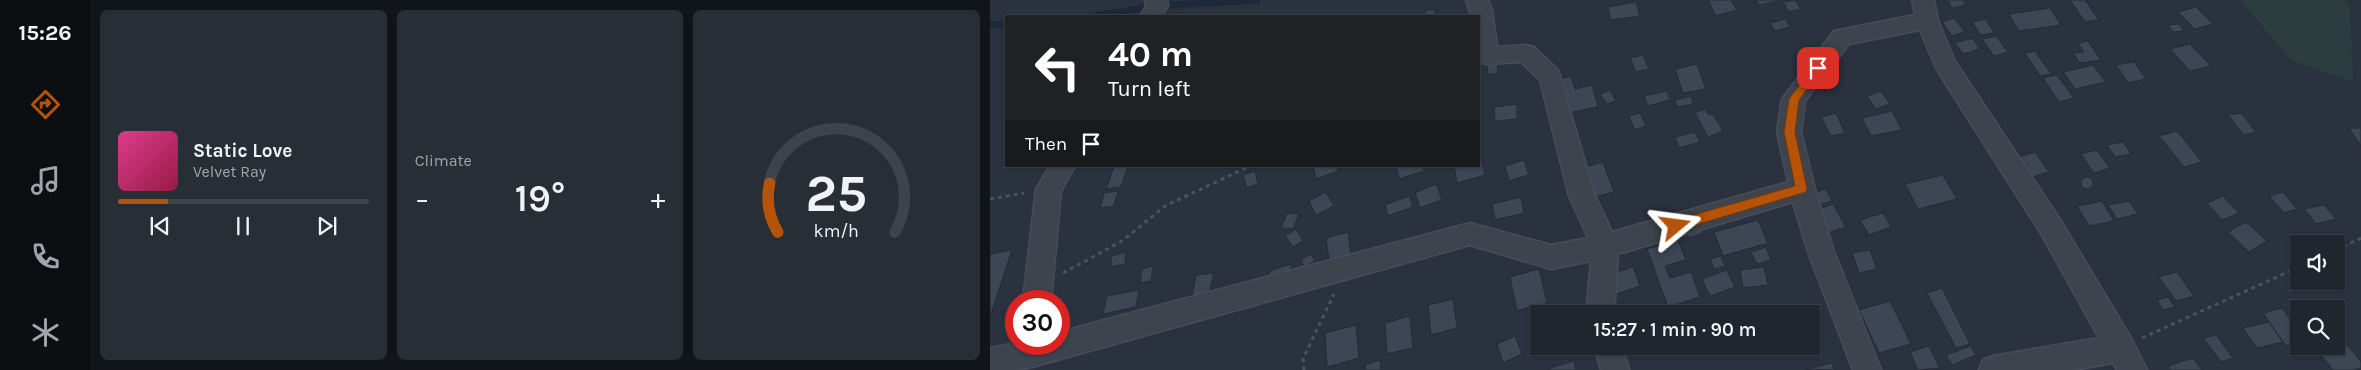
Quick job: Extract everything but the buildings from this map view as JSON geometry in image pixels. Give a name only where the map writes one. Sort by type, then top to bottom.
[{"type":"street","points":[[1152,15],[1157,6],[1156,0]]},
{"type":"street","points":[[1477,0],[1481,10],[1487,56],[1526,53],[1550,76],[1582,196],[1605,246],[1601,305]]},
{"type":"street","points":[[1867,370],[1820,250],[1802,189],[1789,132],[1794,99],[1842,37],[1925,11],[1945,64],[2052,229],[2127,359],[1993,370]]},
{"type":"street","points":[[1038,290],[1049,189],[1062,167]]},
{"type":"street","points":[[990,362],[1031,356],[1470,234],[1551,257],[1605,246],[1802,189]]},
{"type":"street","points":[[1611,355],[1615,370]]},
{"type":"path","points":[[1044,290],[1122,241],[1165,206],[1248,167]]},
{"type":"path","points":[[990,199],[1049,189]]},
{"type":"path","points":[[2345,246],[2361,238]]},
{"type":"path","points":[[1304,370],[1303,359],[1346,269]]},
{"type":"path","points":[[2127,359],[2290,272]]},
{"type":"shaded area","points":[[2240,0],[2343,0],[2350,5],[2353,82],[2291,60]]},
{"type":"waterway","points":[[1100,15],[1157,6],[1257,0]]},
{"type":"waterway","points":[[990,24],[1005,25]]},
{"type":"route","points":[[1676,226],[1802,189],[1789,132],[1794,99],[1818,68]]}]
